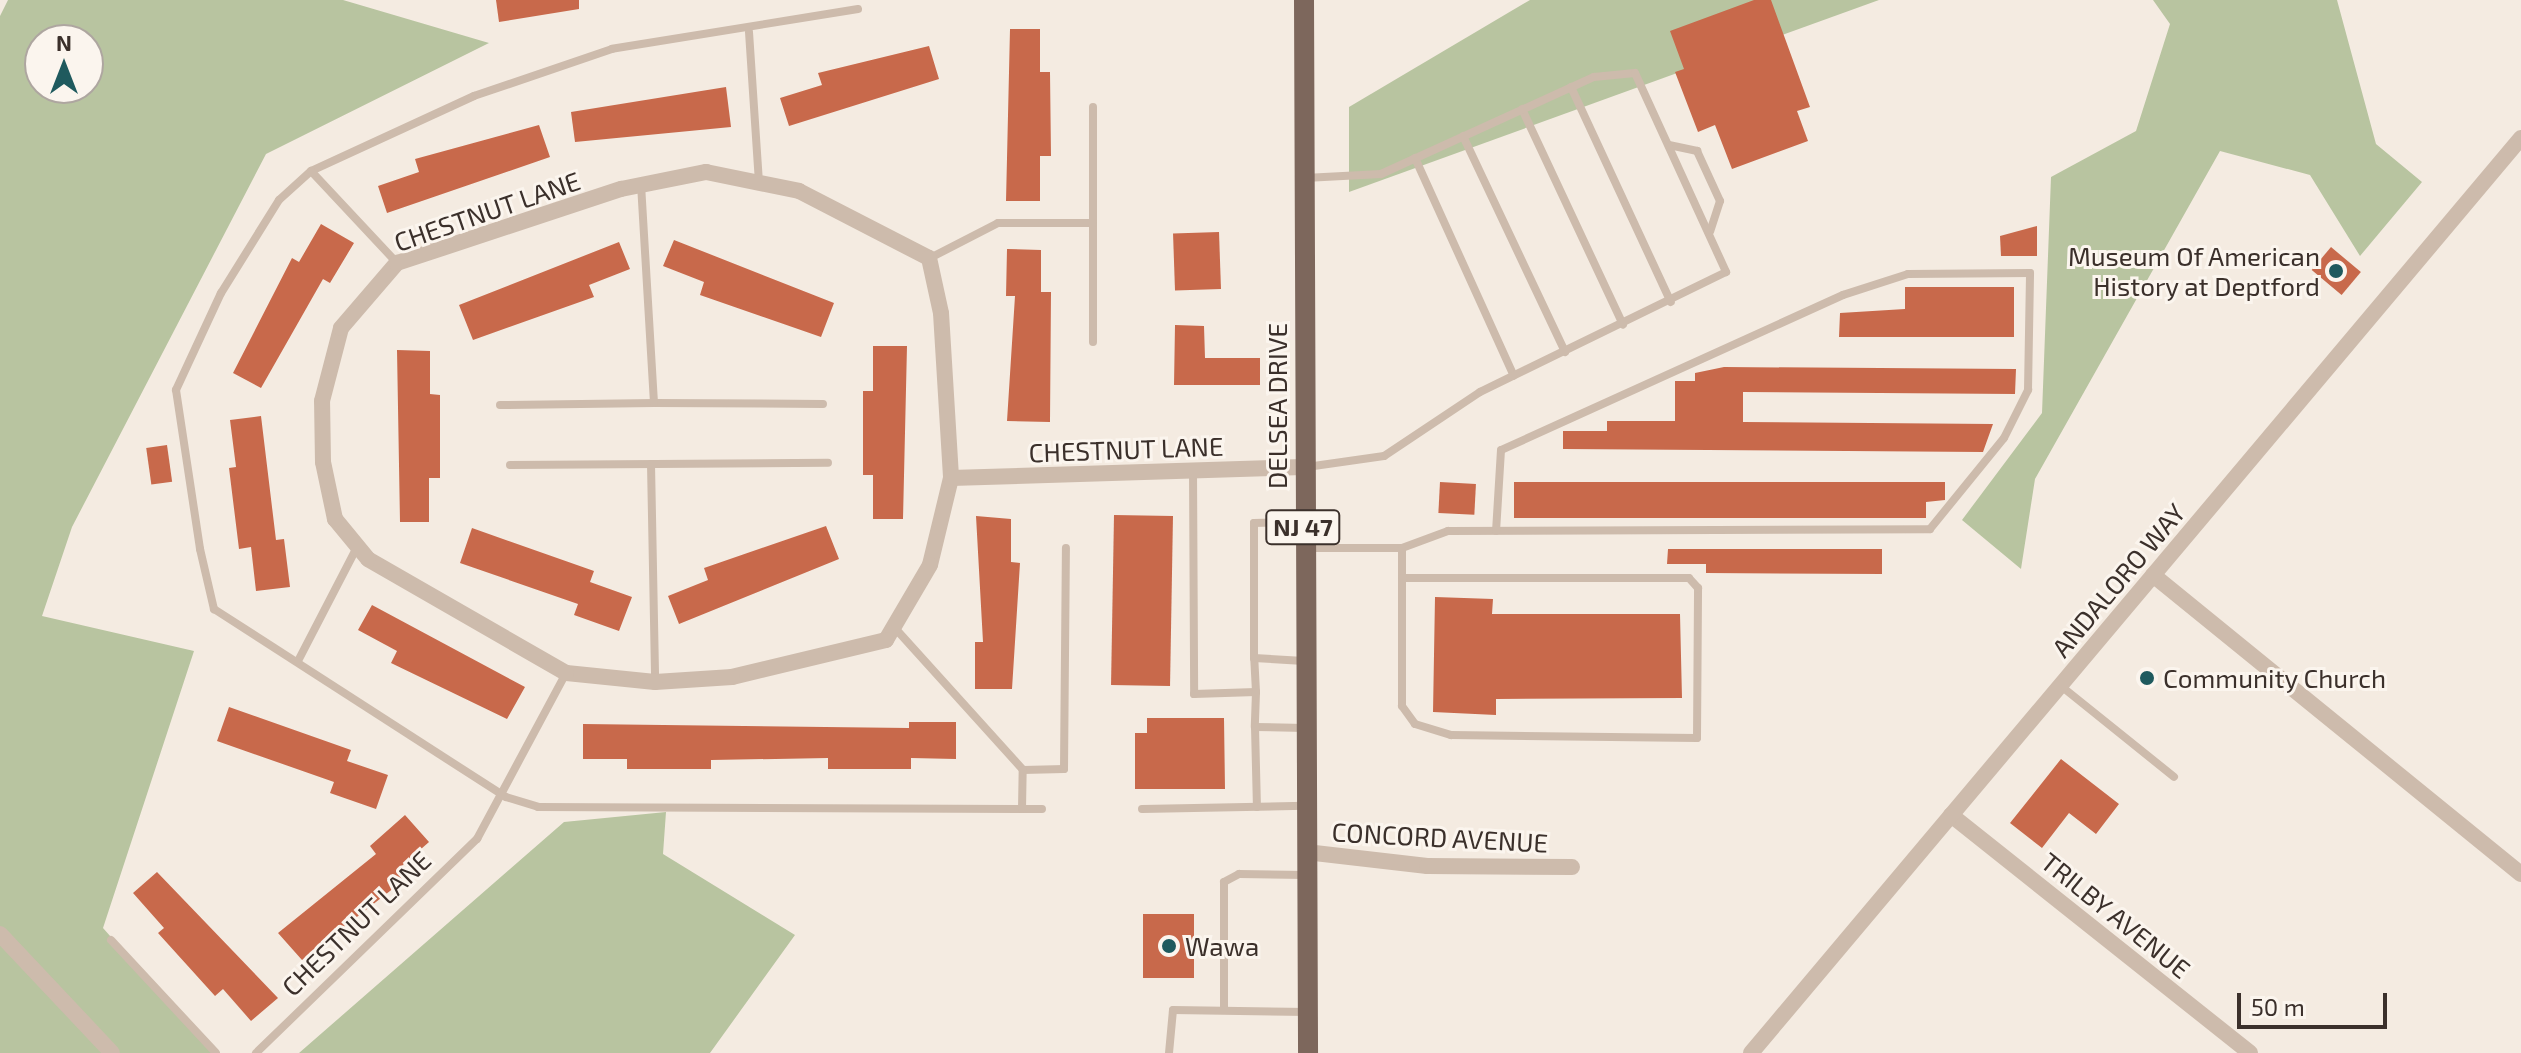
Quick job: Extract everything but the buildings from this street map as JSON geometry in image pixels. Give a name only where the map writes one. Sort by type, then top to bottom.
[{"type":"main road","name":"DELSEA DRIVE","points":[[1304,0],[1303,548],[1308,1053]]},
{"type":"street","name":"ANDALORO WAY","points":[[1751,1053],[2521,138]]},
{"type":"street","name":"CHESTNUT LANE","points":[[706,172],[759,182],[799,191],[929,258],[941,313],[951,478],[930,565],[886,640],[732,677],[655,682],[566,673],[356,549],[335,519],[323,462],[322,401],[341,328],[397,263],[641,185],[706,172]]},
{"type":"street","name":"CHESTNUT LANE","points":[[951,478],[1303,467]]},
{"type":"street","points":[[2153,575],[2521,874]]},
{"type":"street","name":"TRILBY AVENUE","points":[[1951,815],[2250,1053]]},
{"type":"street","name":"CONCORD AVENUE","points":[[1306,852],[1427,866],[1572,867]]},
{"type":"street","points":[[0,934],[112,1053]]},
{"type":"lane","points":[[858,9],[749,32],[612,49],[474,96],[311,171],[279,200],[229,280],[176,390],[214,609],[506,797],[578,809],[1042,809]]},
{"type":"lane","points":[[749,32],[759,182]]},
{"type":"lane","points":[[1303,467],[1384,456],[1514,376],[1671,302],[1726,272],[1710,231],[1635,73],[1571,87],[1381,174],[1304,178]]},
{"type":"lane","points":[[1571,87],[1671,302]]},
{"type":"lane","points":[[1093,107],[1093,342]]},
{"type":"lane","points":[[1522,109],[1623,325]]},
{"type":"lane","points":[[1463,136],[1565,352]]},
{"type":"lane","points":[[1669,145],[1697,151],[1720,201],[1710,231]]},
{"type":"lane","points":[[1415,158],[1514,376]]},
{"type":"lane","points":[[311,171],[397,263]]},
{"type":"lane","points":[[641,185],[654,403]]},
{"type":"lane","points":[[929,258],[998,223],[1093,223]]},
{"type":"lane","points":[[1303,548],[1402,548],[1448,531],[1496,531],[1930,529],[2004,438],[2028,390],[2030,273],[1908,274],[1843,295],[1501,450],[1496,531]]},
{"type":"lane","points":[[500,405],[823,404]]},
{"type":"lane","points":[[510,465],[828,463]]},
{"type":"lane","points":[[651,464],[655,682]]},
{"type":"lane","points":[[1193,471],[1194,694],[1256,692]]},
{"type":"lane","points":[[1257,807],[1254,523],[1303,522]]},
{"type":"lane","points":[[1023,770],[1064,769],[1066,548]]},
{"type":"lane","points":[[1402,548],[1402,578],[1402,706],[1415,724],[1451,735],[1697,738],[1698,588],[1689,578],[1402,578]]},
{"type":"lane","points":[[298,661],[356,549]]},
{"type":"lane","points":[[894,627],[1023,770],[1022,809]]},
{"type":"lane","points":[[1254,658],[1304,661]]},
{"type":"lane","name":"CHESTNUT LANE","points":[[256,1053],[487,825],[506,797],[566,673]]},
{"type":"lane","points":[[2061,686],[2174,777]]},
{"type":"lane","points":[[1255,727],[1305,728]]},
{"type":"lane","points":[[1142,809],[1305,806]]},
{"type":"lane","points":[[1224,1010],[1224,882],[1239,874],[1306,875]]},
{"type":"lane","points":[[111,940],[216,1053]]},
{"type":"lane","points":[[1169,1053],[1173,1010],[1307,1012]]},
{"type":"green space","points":[[8,0],[343,0],[489,43],[266,154],[72,527],[42,616],[194,651],[103,928],[214,1053],[0,1053],[0,16]]},
{"type":"green space","points":[[1530,0],[1879,0],[1349,192],[1349,107]]},
{"type":"green space","points":[[2153,0],[2337,0],[2376,144],[2422,182],[2360,256],[2310,175],[2220,151],[2035,479],[2021,569],[1962,520],[2042,413],[2051,177],[2136,131],[2170,24]]},
{"type":"green space","points":[[666,812],[663,854],[795,935],[710,1053],[299,1053],[564,822]]},
{"type":"place","name":"Museum Of American History at Deptford","points":[[2336,271]]},
{"type":"place","name":"Community Church","points":[[2147,678]]},
{"type":"place","name":"Wawa","points":[[1169,946]]}]
